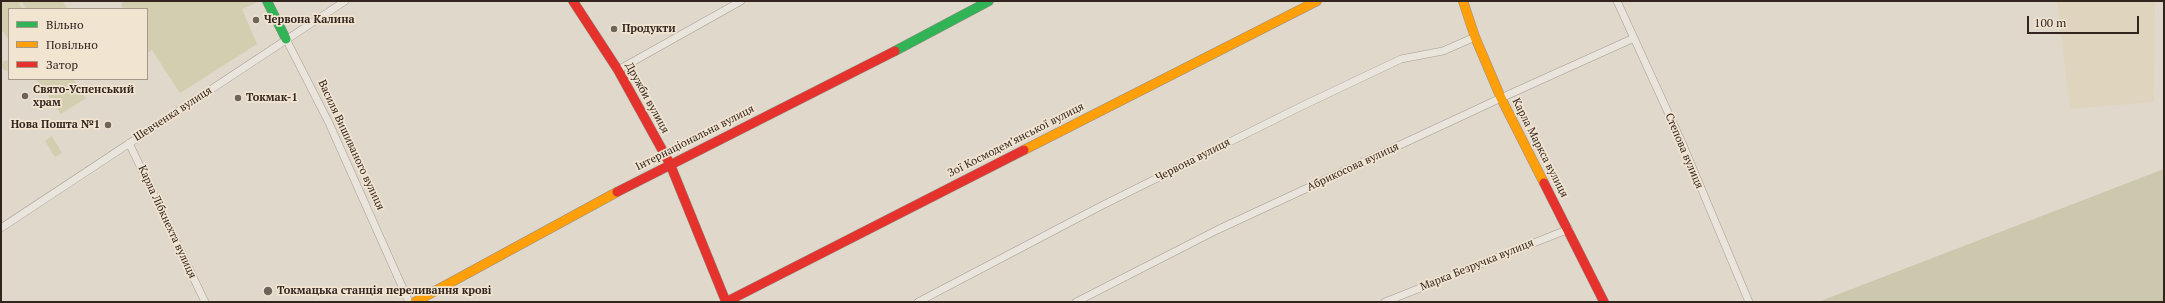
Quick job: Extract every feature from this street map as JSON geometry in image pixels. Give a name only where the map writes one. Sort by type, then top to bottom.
[{"type":"street","name":"Василя Вишиваного вулиця","points":[[267,1],[329,123],[409,302]]},
{"type":"street","name":"Шевченка вулиця","points":[[1,228],[345,1]]},
{"type":"street","name":"Дружби вулиця","points":[[573,1],[618,70],[670,164],[726,302]]},
{"type":"street","points":[[618,70],[741,1]]},
{"type":"street","name":"Інтернаціональна вулиця","points":[[415,302],[670,164],[851,74],[989,1]]},
{"type":"street","name":"Зої Космодем’янської вулиця","points":[[726,302],[1317,1]]},
{"type":"street","name":"Карла Маркса вулиця","points":[[1463,1],[1475,36],[1501,98],[1604,302]]},
{"type":"street","name":"Степова вулиця","points":[[1617,1],[1682,145],[1750,302]]},
{"type":"street","name":"Червона вулиця","points":[[918,302],[1101,206],[1302,106],[1401,59],[1443,51],[1475,36]]},
{"type":"street","name":"Абрикосова вулиця","points":[[1076,302],[1217,230],[1634,38]]},
{"type":"street","name":"Карла Лібкнехта вулиця","points":[[129,143],[205,302]]},
{"type":"street","name":"Марка Безручка вулиця","points":[[1385,302],[1568,229]]},
{"type":"shaded area","points":[[1,1],[23,1],[19,4],[22,8],[8,8],[8,39],[1,29]]},
{"type":"shaded area","points":[[25,1],[62,1],[67,8],[25,8],[22,3]]},
{"type":"shaded area","points":[[124,1],[255,1],[256,3],[242,9],[257,44],[180,93],[152,50],[148,52],[148,8],[123,8],[121,4]]},
{"type":"shaded area","points":[[2057,1],[2155,1],[2154,102],[2070,109]]},
{"type":"shaded area","points":[[8,60],[8,71],[3,69],[2,65],[4,61]]},
{"type":"shaded area","points":[[37,80],[74,80],[86,98],[61,114]]},
{"type":"shaded area","points":[[52,136],[62,153],[55,157],[45,141]]},
{"type":"shaded area","points":[[2164,169],[2164,302],[1818,302]]},
{"type":"traffic: fast","points":[[267,1],[286,39]]},
{"type":"traffic: fast","points":[[895,51],[989,1]]},
{"type":"traffic: slow","points":[[1024,150],[1317,1]]},
{"type":"traffic: slow","points":[[1463,1],[1475,37],[1501,98],[1544,183]]},
{"type":"traffic: slow","points":[[415,302],[617,192]]},
{"type":"traffic: jam","points":[[573,1],[618,70],[670,164],[726,302]]},
{"type":"traffic: jam","points":[[617,192],[895,51]]},
{"type":"traffic: jam","points":[[726,302],[1024,150]]},
{"type":"traffic: jam","points":[[1544,183],[1604,302]]},
{"type":"place","name":"Червона Калина","points":[[256,20]]},
{"type":"place","name":"Продукти","points":[[614,29]]},
{"type":"place","name":"Свято-Успенський храм","points":[[25,96]]},
{"type":"place","name":"Токмак-1","points":[[238,98]]},
{"type":"place","name":"Нова Пошта №1","points":[[108,125]]},
{"type":"place","name":"Токмацька станція переливання крові","points":[[268,291]]}]
